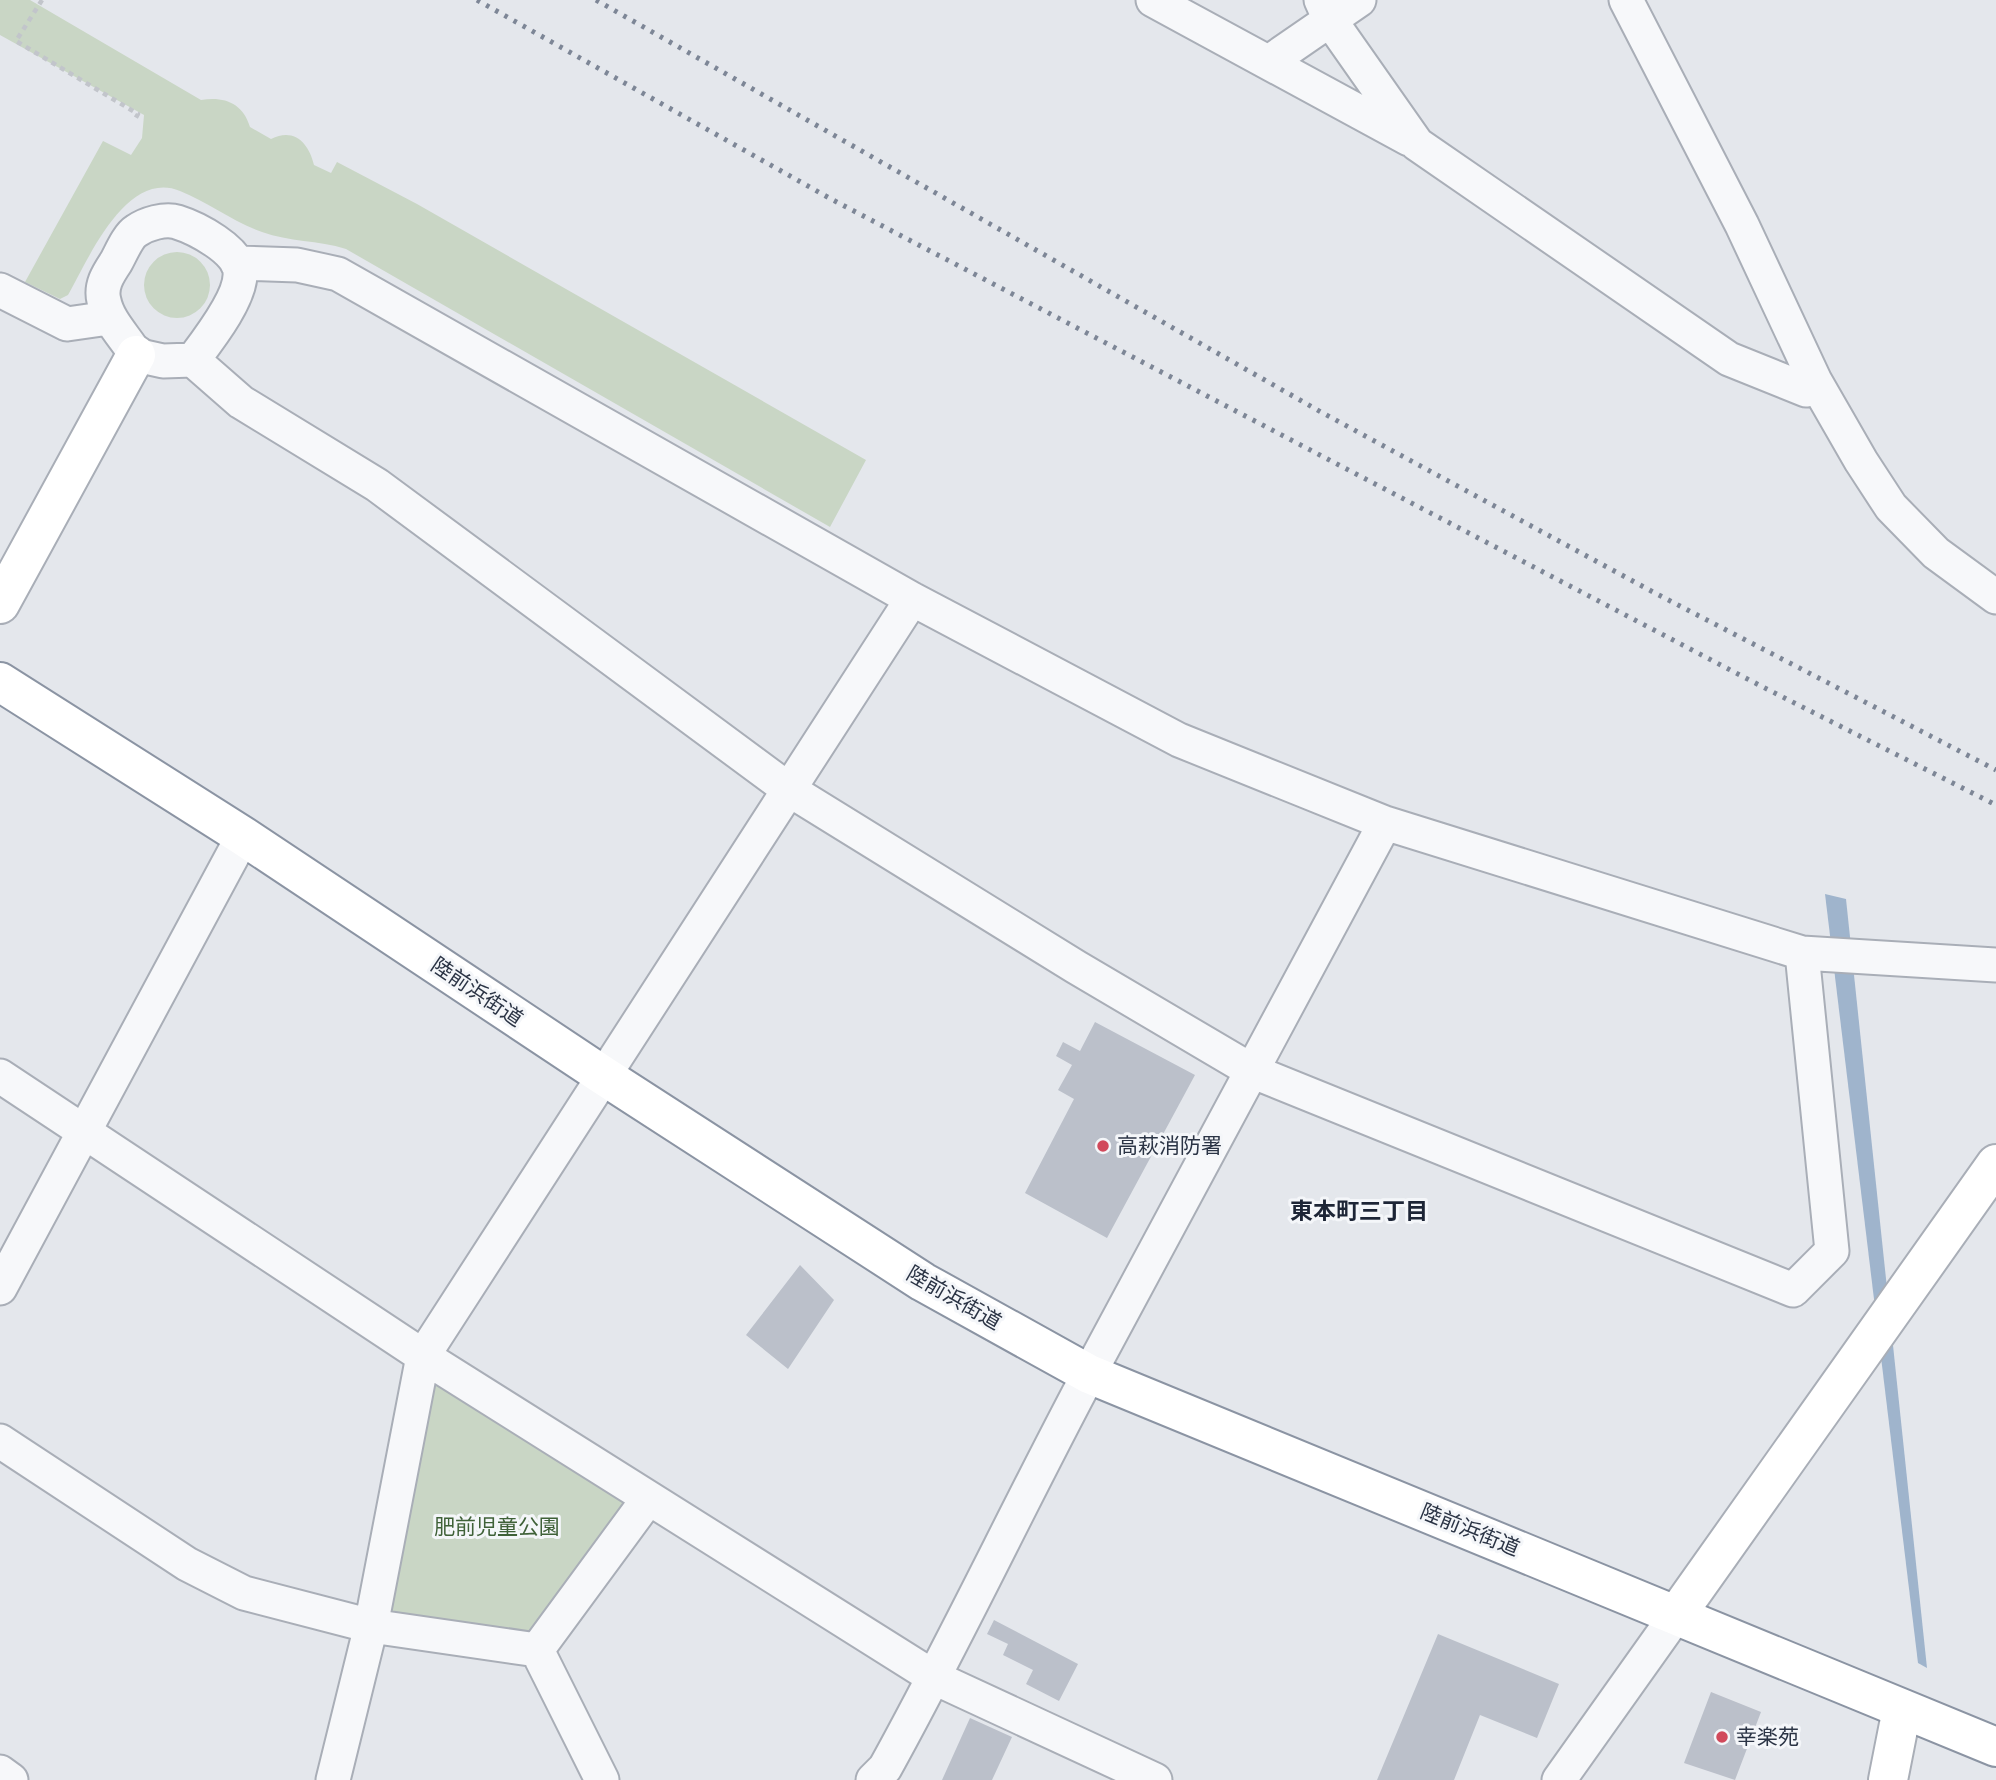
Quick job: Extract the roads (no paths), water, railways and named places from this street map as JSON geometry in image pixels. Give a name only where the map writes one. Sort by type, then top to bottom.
[{"type":"main road","points":[[0,604],[136,355]]},
{"type":"main road","name":"陸前浜街道","points":[[0,682],[243,836],[604,1076],[923,1282],[1089,1374],[1996,1747]]},
{"type":"main road","points":[[1677,1614],[1996,1164]]},
{"type":"main road","points":[[1888,1780],[1902,1709]]},
{"type":"street","points":[[1153,0],[1417,144],[1729,359],[1806,390],[1815,381]]},
{"type":"street","points":[[1269,62],[1326,10],[1359,0]]},
{"type":"street","points":[[1626,0],[1742,225],[1815,381],[1891,508],[1936,553],[1996,597]]},
{"type":"street","points":[[1326,10],[1417,144]]},
{"type":"street","points":[[193,359],[214,332],[239,284],[240,269],[232,251],[176,221],[160,221],[135,231],[105,279],[103,298],[109,318],[122,330],[136,355],[163,361],[193,359],[241,402],[377,485],[788,789],[1076,967],[1254,1072],[1793,1290],[1832,1251],[1802,953]]},
{"type":"street","points":[[237,263],[297,265],[338,274],[912,599],[1179,740],[1385,823],[1802,953],[1996,965]]},
{"type":"street","points":[[0,290],[67,324],[109,318]]},
{"type":"street","points":[[333,1780],[371,1626],[423,1356],[912,599]]},
{"type":"street","points":[[873,1780],[885,1768],[935,1678],[1089,1374],[1254,1072],[1385,823]]},
{"type":"street","points":[[0,1287],[243,836]]},
{"type":"street","points":[[0,1076],[423,1356],[935,1678],[1155,1780]]},
{"type":"street","points":[[0,1441],[187,1564],[244,1593],[371,1626],[537,1650]]},
{"type":"street","points":[[537,1650],[648,1499]]},
{"type":"street","points":[[1559,1780],[1677,1614]]},
{"type":"street","points":[[537,1650],[602,1780]]},
{"type":"street","points":[[0,1772],[11,1780]]},
{"type":"water","points":[[1825,894],[1846,899],[1927,1668],[1918,1663]]},
{"type":"railway","points":[[477,0],[831,199],[1759,685],[1996,805]]},
{"type":"railway","points":[[596,0],[1321,412],[1653,592],[1996,770]]},
{"type":"place","name":"高萩消防署","points":[[1103,1146]]},
{"type":"place","name":"幸楽苑","points":[[1722,1737]]},
{"type":"district","name":"東本町三丁目","points":[[1359,1211]]},
{"type":"park label","name":"肥前児童公園","points":[[497,1527]]}]
